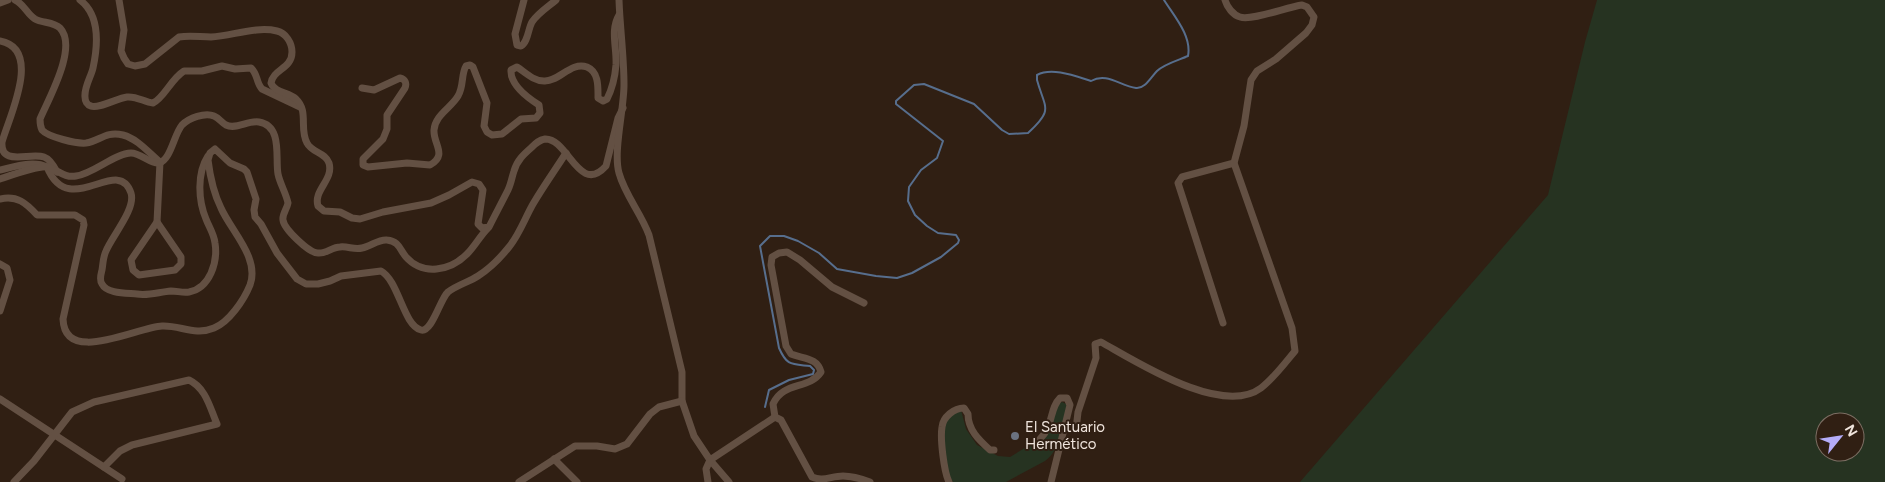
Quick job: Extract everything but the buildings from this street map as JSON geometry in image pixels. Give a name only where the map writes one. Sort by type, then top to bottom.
[{"type":"street","points":[[0,4],[8,0]]},
{"type":"street","points":[[16,0],[35,19],[58,26],[66,40],[62,71],[40,118],[42,130],[47,134],[73,142],[84,143],[101,136],[123,135],[137,141],[160,162]]},
{"type":"street","points":[[80,0],[92,14],[96,28],[93,68],[85,97],[86,102],[90,106],[96,107],[128,97],[136,97],[153,103],[158,100],[168,85],[184,71],[202,71],[222,66],[235,69],[251,68],[262,90],[302,108]]},
{"type":"street","points":[[120,0],[124,30],[122,55],[126,61],[135,66],[145,64],[175,40],[184,36],[209,37],[252,31],[277,31],[289,41],[291,56],[286,66],[272,78],[272,85],[276,89],[295,98],[302,108],[306,142],[311,148],[325,157],[329,165],[328,177],[317,198],[318,206],[322,210],[340,212],[356,219],[364,218],[432,202],[458,191],[470,182],[475,182],[481,186],[482,190],[478,224],[482,228],[488,227]]},
{"type":"street","points":[[524,0],[515,34],[516,42],[519,46],[524,44],[528,30],[538,14],[556,0]]},
{"type":"street","points":[[619,0],[624,84],[617,159],[619,173],[629,198],[642,218],[649,235],[682,372],[682,401],[694,436],[710,460],[729,482]]},
{"type":"street","points":[[1077,421],[1078,412],[1096,358],[1095,344],[1101,342],[1181,385],[1223,396],[1244,395],[1260,388],[1295,351],[1292,328],[1234,163],[1244,126],[1251,80],[1258,72],[1306,33],[1314,18],[1307,7],[1302,5],[1241,18],[1234,13],[1225,0]]},
{"type":"street","points":[[362,88],[374,90],[400,78],[406,84],[388,114],[387,130],[383,139],[363,159],[364,165],[368,168],[407,163],[430,165],[437,159],[439,154],[434,136],[435,124],[460,93],[464,68],[466,66],[470,65],[473,67],[485,97],[484,126],[487,132],[492,135],[502,134],[522,119],[536,118],[540,113],[539,105],[523,93],[511,75],[511,70],[517,66],[536,80],[543,82],[554,79],[575,67],[587,67],[596,78],[598,98],[603,101],[607,99],[616,65],[614,26],[619,16]]},
{"type":"street","points":[[0,41],[6,42],[14,48],[20,55],[22,64],[19,89],[2,142],[2,150],[10,157],[45,157],[58,173]]},
{"type":"street","points":[[0,170],[38,164],[72,177],[80,176],[129,153],[139,155],[155,163],[168,156],[180,129],[190,119],[210,114],[230,126],[260,122],[269,127],[276,138],[278,175],[288,203],[284,214],[284,225],[313,252],[320,253],[340,247],[361,248],[381,240],[390,240],[397,243],[404,255],[415,264],[426,269],[438,269],[455,263],[465,256],[488,227],[510,187],[515,168],[523,155],[538,142],[547,139],[557,144],[578,169],[585,173],[593,174],[603,169],[606,166],[618,118],[623,108]]},
{"type":"street","points":[[47,167],[51,178],[58,186],[69,190],[112,180],[123,183],[131,192],[130,208],[105,252],[100,277],[105,289],[139,295],[165,291],[185,292],[195,290],[204,284],[210,276],[216,249],[214,237],[202,210],[201,174],[203,163],[213,150],[218,150],[230,163],[246,170],[256,199],[255,217],[262,224],[276,253],[297,280],[306,284],[318,284],[341,276],[381,271],[390,279],[412,323],[420,330],[423,330],[431,324],[448,293],[479,276],[509,247],[538,196],[566,153]]},
{"type":"street","points":[[0,199],[19,200],[28,205],[37,215],[75,215],[83,220],[84,225],[63,319],[66,332],[73,339],[81,342],[90,342],[164,326],[191,331],[204,331],[224,323],[240,302],[250,284],[252,274],[247,255],[220,208],[209,170],[208,156]]},
{"type":"street","points":[[157,222],[179,254],[182,262],[175,270],[139,275],[131,268],[131,260],[157,222],[160,162]]},
{"type":"street","points":[[1223,323],[1178,183],[1182,177],[1234,163]]},
{"type":"street","points":[[0,179],[47,167]]},
{"type":"street","points":[[775,417],[772,404],[780,392],[817,378],[821,372],[819,365],[815,361],[791,354],[786,346],[771,265],[772,257],[780,252],[787,252],[832,286],[864,303]]},
{"type":"street","points":[[0,264],[7,268],[10,280],[0,311]]},
{"type":"street","points":[[14,482],[34,461],[72,412],[94,402],[189,380],[198,384],[205,395],[217,424],[132,445],[120,451],[104,467]]},
{"type":"street","points":[[1040,439],[1048,432],[1056,402],[1060,398],[1067,398],[1070,405],[1051,482]]},
{"type":"street","points":[[0,399],[122,479]]},
{"type":"street","points":[[519,482],[575,446],[597,446],[615,449],[627,444],[650,414],[659,407],[682,401]]},
{"type":"street","points":[[949,482],[945,474],[942,426],[952,411],[964,408],[968,414],[972,430],[990,450],[994,450]]},
{"type":"street","points":[[708,482],[706,469],[710,460],[775,417]]},
{"type":"street","points":[[775,417],[781,420],[812,476],[817,480],[842,476],[870,482]]},
{"type":"street","points":[[554,459],[577,482]]},
{"type":"green space","points":[[1597,0],[1885,0],[1885,482],[1300,482],[1548,195]]},
{"type":"green space","points":[[1062,402],[1067,406],[1058,444],[1045,461],[1006,482],[953,482],[949,476],[946,462],[945,426],[946,421],[955,411],[961,410],[966,429],[977,445],[998,456],[1010,457],[1048,434],[1057,405]]},
{"type":"waterway","points":[[765,407],[769,390],[789,380],[813,374],[814,370],[810,366],[790,363],[779,348],[760,246],[770,236],[784,236],[798,241],[819,253],[837,269],[897,278],[912,273],[941,257],[958,243],[959,240],[956,235],[938,233],[927,226],[915,215],[908,201],[909,187],[921,170],[937,158],[943,141],[896,104],[896,101],[914,85],[924,84],[974,104],[1002,130],[1009,134],[1028,133],[1042,119],[1045,108],[1037,75],[1056,72],[1091,81],[1103,78],[1139,88],[1145,85],[1160,69],[1188,56],[1189,49],[1185,34],[1164,0]]},
{"type":"place","name":"El Santuario Hermético","points":[[1015,436]]}]
